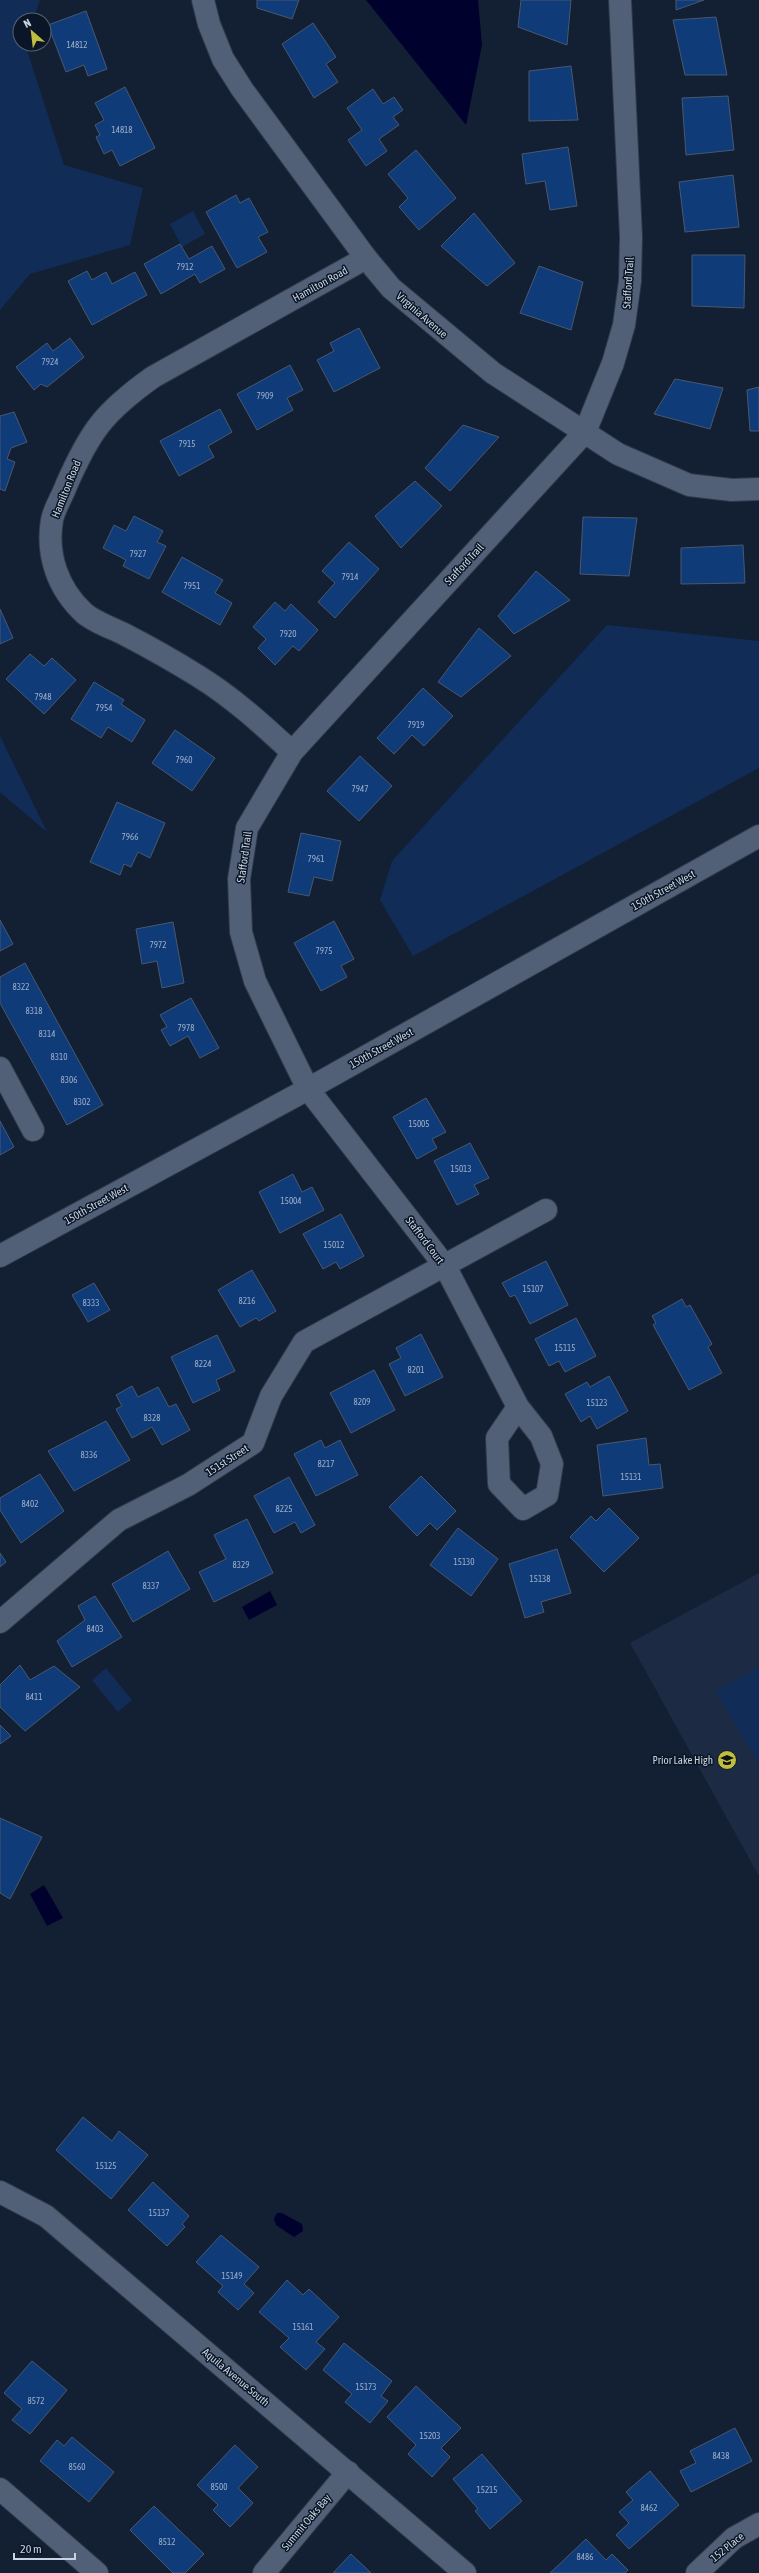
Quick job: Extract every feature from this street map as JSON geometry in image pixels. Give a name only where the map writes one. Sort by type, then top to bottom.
[{"type":"street","name":"Virginia Avenue","points":[[203,0],[223,59],[242,89],[366,258],[391,288],[448,338],[493,373],[618,454],[689,485],[732,490],[759,489]]},
{"type":"street","name":"Stafford Trail","points":[[308,1089],[255,981],[241,932],[239,879],[247,828],[292,752],[585,432],[613,364],[624,325],[630,281],[631,237],[620,0]]},
{"type":"street","name":"Hamilton Road","points":[[292,752],[253,716],[199,677],[155,650],[85,614],[70,597],[56,574],[50,547],[52,518],[80,454],[98,424],[121,400],[153,377],[366,258]]},
{"type":"street","name":"150th Street West","points":[[0,1256],[308,1089],[759,836]]},
{"type":"street","points":[[2,1076],[33,1130]]},
{"type":"street","name":"Stafford Court","points":[[308,1089],[445,1266],[518,1407]]},
{"type":"street","name":"151st Street","points":[[0,1622],[119,1520],[188,1485],[253,1443],[271,1396],[304,1342],[546,1210]]},
{"type":"street","name":"Aquila Avenue South","points":[[0,2192],[46,2216],[465,2573]]},
{"type":"street","name":"Summit Oaks Bay","points":[[264,2573],[348,2472]]},
{"type":"street","points":[[0,2489],[97,2573]]},
{"type":"street","name":"152 Place","points":[[697,2573],[734,2538],[759,2524]]},
{"type":"shaded area","points":[[0,0],[40,0],[36,12],[12,12],[12,52],[28,52],[64,165],[143,188],[130,245],[30,274],[0,310]]},
{"type":"shaded area","points":[[366,0],[478,0],[482,45],[466,125]]},
{"type":"shaded area","points":[[193,211],[205,234],[182,247],[170,224]]},
{"type":"shaded area","points":[[607,625],[759,641],[759,768],[413,956],[380,900],[392,861]]},
{"type":"shaded area","points":[[0,736],[47,832],[0,792]]},
{"type":"shaded area","name":"Prior Lake High","points":[[759,1573],[759,1876],[630,1643]]},
{"type":"shaded area","points":[[270,1591],[277,1605],[249,1620],[242,1607]]},
{"type":"shaded area","points":[[759,1666],[759,1764],[716,1692]]},
{"type":"shaded area","points":[[106,1668],[132,1700],[118,1712],[92,1680]]},
{"type":"shaded area","points":[[44,1885],[63,1918],[47,1926],[30,1894]]},
{"type":"shaded area","points":[[277,2213],[282,2213],[302,2224],[303,2231],[294,2237],[276,2225],[274,2219]]},
{"type":"building","points":[[257,0],[299,0],[292,19],[257,8]]},
{"type":"building","points":[[521,0],[571,0],[567,45],[518,27]]},
{"type":"building","points":[[676,0],[704,0],[676,10]]},
{"type":"building","points":[[86,11],[107,69],[88,76],[84,65],[66,72],[52,35],[52,24]]},
{"type":"building","points":[[716,17],[727,75],[685,75],[673,20]]},
{"type":"building","points":[[313,23],[336,57],[326,64],[338,82],[314,98],[282,44]]},
{"type":"building","points":[[571,66],[578,120],[529,121],[529,71]]},
{"type":"building","points":[[125,87],[155,148],[120,166],[112,150],[104,154],[96,137],[100,135],[95,125],[104,120],[95,103]]},
{"type":"building","points":[[373,89],[383,104],[394,97],[403,110],[393,117],[399,125],[379,139],[387,151],[366,166],[348,140],[362,130],[347,108]]},
{"type":"building","points":[[728,96],[734,150],[686,155],[682,98]]},
{"type":"building","points":[[568,147],[577,206],[550,210],[545,181],[526,184],[522,154]]},
{"type":"building","points":[[416,150],[456,198],[419,230],[399,207],[408,198],[388,174]]},
{"type":"building","points":[[733,175],[739,227],[685,232],[679,182]]},
{"type":"building","points":[[236,195],[240,203],[249,198],[268,232],[258,237],[267,252],[237,268],[206,212]]},
{"type":"building","points":[[474,213],[515,263],[487,286],[441,246]]},
{"type":"building","points":[[180,244],[189,259],[212,246],[225,269],[200,283],[195,274],[161,294],[144,264]]},
{"type":"building","points":[[692,255],[745,255],[744,308],[692,306]]},
{"type":"building","points":[[539,266],[583,282],[571,330],[520,313]]},
{"type":"building","points":[[87,271],[92,280],[106,272],[112,284],[135,272],[147,295],[92,325],[68,281]]},
{"type":"building","points":[[359,328],[380,368],[334,392],[317,360],[334,351],[330,343]]},
{"type":"building","points":[[70,338],[84,357],[47,387],[41,384],[34,390],[16,367],[47,343],[53,351]]},
{"type":"building","points":[[290,365],[303,390],[287,398],[293,410],[257,430],[237,394]]},
{"type":"building","points":[[675,379],[723,388],[710,429],[654,414]]},
{"type":"building","points":[[759,387],[759,431],[750,431],[747,390]]},
{"type":"building","points":[[220,409],[232,432],[208,446],[214,457],[179,476],[160,441]]},
{"type":"building","points":[[14,412],[27,442],[11,448],[7,459],[15,462],[5,491],[0,489],[0,416]]},
{"type":"building","points":[[463,425],[499,437],[450,491],[425,468]]},
{"type":"building","points":[[415,481],[442,506],[401,548],[375,516]]},
{"type":"building","points":[[134,516],[163,531],[157,542],[166,546],[149,579],[123,566],[126,560],[103,548],[114,525],[126,531]]},
{"type":"building","points":[[583,517],[637,518],[629,576],[580,574]]},
{"type":"building","points":[[349,542],[379,569],[335,618],[318,602],[335,583],[322,571]]},
{"type":"building","points":[[743,545],[745,583],[681,584],[681,548]]},
{"type":"building","points":[[182,557],[223,580],[215,593],[232,603],[220,625],[162,592]]},
{"type":"building","points":[[536,571],[570,600],[514,634],[498,616]]},
{"type":"building","points":[[275,602],[285,611],[291,604],[318,630],[299,651],[293,646],[275,665],[258,648],[266,639],[253,627]]},
{"type":"building","points":[[0,609],[13,638],[0,644]]},
{"type":"building","points":[[479,628],[511,656],[461,697],[438,682]]},
{"type":"building","points":[[30,654],[44,666],[52,658],[76,680],[44,714],[6,679]]},
{"type":"building","points":[[94,682],[124,700],[121,704],[145,720],[132,742],[108,727],[101,738],[71,719]]},
{"type":"building","points":[[423,688],[453,716],[424,746],[412,735],[394,754],[377,738]]},
{"type":"building","points":[[175,730],[215,758],[192,791],[152,763]]},
{"type":"building","points":[[360,756],[392,786],[359,821],[327,791]]},
{"type":"building","points":[[117,802],[165,823],[150,858],[138,852],[131,867],[124,864],[120,875],[90,862]]},
{"type":"building","points":[[301,833],[341,841],[332,881],[314,877],[309,896],[288,892]]},
{"type":"building","points":[[0,920],[13,944],[0,951]]},
{"type":"building","points":[[334,921],[354,959],[341,966],[347,977],[321,991],[294,943]]},
{"type":"building","points":[[173,922],[184,983],[162,988],[157,961],[142,964],[136,929]]},
{"type":"building","points":[[25,963],[103,1105],[67,1125],[0,1003],[0,977]]},
{"type":"building","points":[[191,998],[219,1048],[200,1058],[188,1036],[170,1046],[161,1030],[167,1027],[160,1015]]},
{"type":"building","points":[[426,1098],[446,1132],[432,1139],[437,1148],[417,1159],[393,1117]]},
{"type":"building","points":[[0,1121],[14,1147],[0,1155]]},
{"type":"building","points":[[470,1143],[489,1178],[474,1185],[479,1194],[457,1205],[434,1161]]},
{"type":"building","points":[[293,1174],[302,1192],[312,1187],[324,1210],[280,1233],[259,1192]]},
{"type":"building","points":[[341,1214],[364,1256],[340,1269],[336,1262],[323,1269],[303,1234]]},
{"type":"building","points":[[546,1261],[568,1305],[530,1324],[515,1295],[510,1297],[502,1283]]},
{"type":"building","points":[[252,1270],[276,1311],[259,1321],[256,1318],[240,1327],[218,1290]]},
{"type":"building","points":[[94,1283],[110,1310],[88,1322],[72,1295]]},
{"type":"building","points":[[682,1299],[686,1307],[690,1305],[712,1344],[708,1347],[722,1373],[689,1390],[653,1325],[656,1323],[652,1316]]},
{"type":"building","points":[[576,1318],[596,1356],[565,1372],[559,1361],[549,1366],[535,1339]]},
{"type":"building","points":[[421,1334],[443,1377],[405,1396],[389,1364],[401,1358],[396,1348]]},
{"type":"building","points":[[217,1335],[235,1371],[216,1380],[220,1390],[193,1403],[171,1357]]},
{"type":"building","points":[[374,1370],[395,1410],[351,1433],[330,1393]]},
{"type":"building","points":[[609,1376],[628,1411],[597,1429],[590,1416],[581,1422],[565,1394],[587,1382],[590,1387]]},
{"type":"building","points":[[132,1386],[138,1397],[158,1387],[169,1407],[176,1404],[190,1430],[162,1445],[152,1427],[132,1438],[116,1409],[122,1406],[116,1395]]},
{"type":"building","points":[[106,1421],[130,1460],[74,1491],[48,1451]]},
{"type":"building","points":[[646,1438],[649,1465],[660,1464],[663,1488],[603,1496],[597,1445]]},
{"type":"building","points":[[321,1440],[325,1448],[340,1440],[358,1475],[316,1496],[294,1454]]},
{"type":"building","points":[[40,1474],[64,1511],[21,1543],[0,1510],[0,1498]]},
{"type":"building","points":[[421,1476],[456,1511],[437,1530],[430,1523],[417,1536],[389,1507]]},
{"type":"building","points":[[289,1477],[315,1525],[301,1533],[295,1522],[274,1533],[254,1496]]},
{"type":"building","points":[[609,1508],[639,1538],[604,1572],[570,1537],[591,1516],[596,1521]]},
{"type":"building","points":[[247,1519],[273,1573],[214,1602],[199,1572],[226,1559],[214,1535]]},
{"type":"building","points":[[458,1528],[498,1559],[471,1596],[430,1565]]},
{"type":"building","points":[[557,1549],[571,1593],[541,1602],[544,1612],[525,1618],[509,1564]]},
{"type":"building","points":[[168,1551],[190,1589],[133,1622],[112,1584]]},
{"type":"building","points":[[0,1553],[6,1562],[0,1567]]},
{"type":"building","points":[[95,1596],[122,1637],[72,1667],[57,1641],[85,1620],[78,1606]]},
{"type":"building","points":[[20,1665],[30,1680],[54,1666],[80,1687],[25,1731],[0,1707],[0,1685]]},
{"type":"building","points":[[0,1725],[11,1736],[0,1744]]},
{"type":"building","points":[[0,1818],[42,1837],[10,1899],[0,1893]]},
{"type":"building","points":[[83,2117],[112,2141],[119,2131],[148,2155],[111,2199],[56,2150]]},
{"type":"building","points":[[153,2182],[189,2216],[182,2224],[185,2227],[167,2246],[128,2210]]},
{"type":"building","points":[[221,2235],[259,2267],[244,2284],[254,2293],[238,2310],[218,2292],[223,2286],[196,2262]]},
{"type":"building","points":[[287,2280],[303,2295],[309,2289],[339,2317],[316,2342],[325,2349],[306,2370],[280,2347],[289,2338],[259,2312]]},
{"type":"building","points":[[344,2343],[392,2381],[381,2396],[388,2401],[370,2423],[345,2402],[352,2394],[323,2370]]},
{"type":"building","points":[[32,2361],[67,2390],[30,2434],[12,2420],[22,2409],[4,2393]]},
{"type":"building","points":[[416,2386],[461,2428],[441,2448],[450,2457],[432,2477],[408,2454],[416,2445],[387,2417]]},
{"type":"building","points":[[735,2428],[752,2461],[691,2492],[680,2471],[696,2463],[690,2451]]},
{"type":"building","points":[[72,2437],[114,2472],[89,2502],[40,2461],[57,2440],[64,2446]]},
{"type":"building","points":[[235,2445],[258,2467],[238,2488],[253,2503],[230,2527],[213,2510],[218,2505],[197,2485]]},
{"type":"building","points":[[482,2454],[522,2501],[490,2529],[475,2511],[478,2509],[453,2479]]},
{"type":"building","points":[[650,2471],[679,2505],[629,2549],[616,2535],[629,2523],[619,2512],[633,2500],[626,2492]]},
{"type":"building","points":[[154,2506],[204,2554],[185,2573],[173,2573],[130,2530]]},
{"type":"building","points":[[586,2539],[606,2560],[612,2554],[628,2570],[625,2573],[550,2573]]},
{"type":"building","points":[[351,2554],[371,2573],[333,2573]]},
{"type":"place","name":"Prior Lake High","points":[[727,1760]]}]
